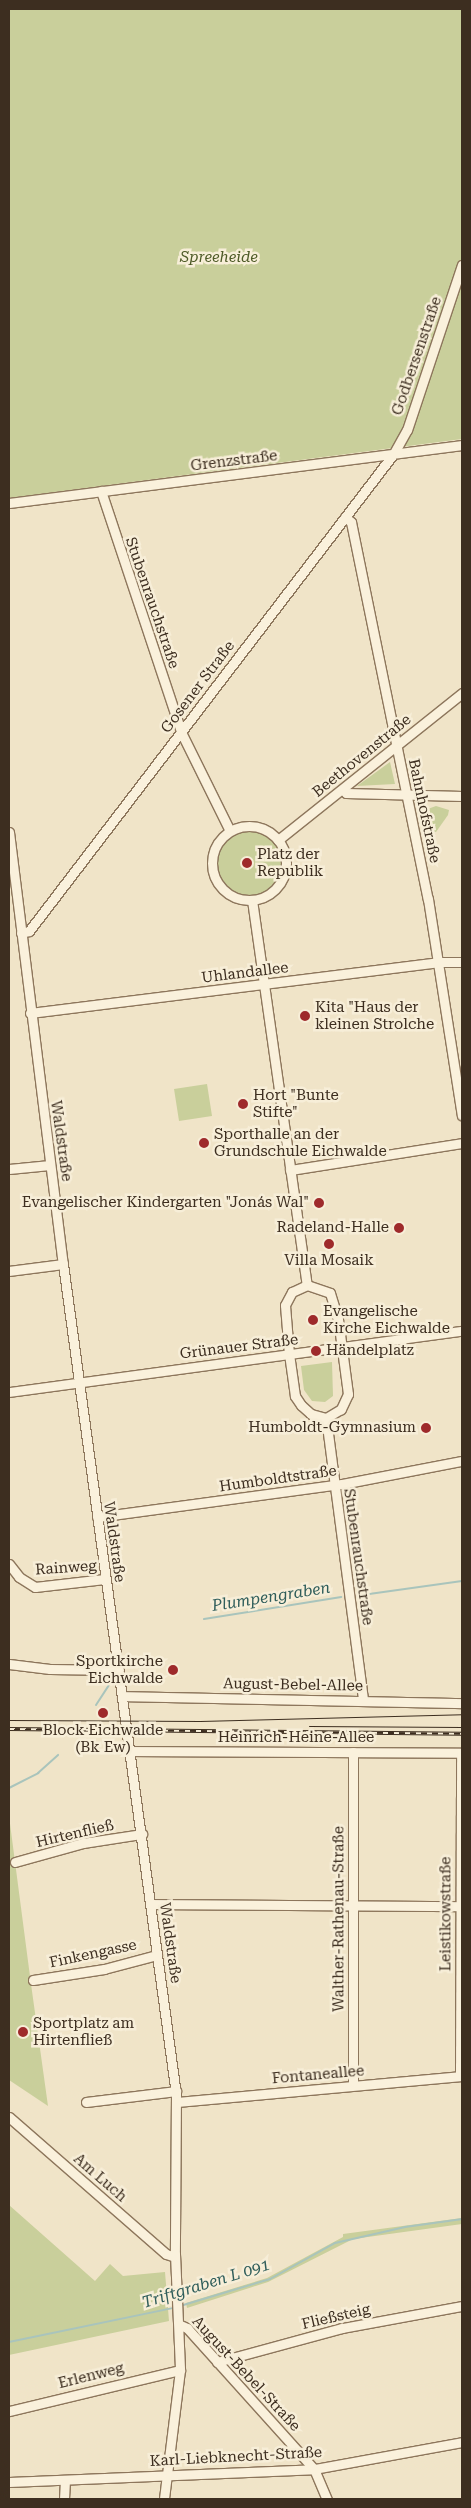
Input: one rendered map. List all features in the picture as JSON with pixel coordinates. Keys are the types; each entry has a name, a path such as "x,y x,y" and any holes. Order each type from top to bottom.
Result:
{"street":[{"name":"Godbersenstraße","path":"394,453 407,430 462,265"},
{"name":"Grenzstraße","path":"9,503 462,445"},
{"name":"Gosener Straße","path":"21,933 30,931 394,453"},
{"name":"Stubenrauchstraße","path":"101,492 181,732 230,831"},
{"name":"Bahnhofstraße","path":"345,517 351,522 440,962 462,1115"},
{"name":"Beethovenstraße","path":"278,840 462,693"},
{"path":"343,789 346,793 462,796"},
{"path":"246,826 258,827 278,840 286,856 283,879 269,895 252,900 229,894 218,883 213,871 216,846 230,831 246,826"},
{"name":"Waldstraße","path":"9,832 12,874 63,1264 176,2091 175,2257"},
{"path":"252,900 307,1285"},
{"name":"Uhlandallee","path":"30,1013 440,962 462,962"},
{"path":"290,1170 462,1143"},
{"path":"9,1169 50,1165"},
{"path":"9,1270 63,1264"},
{"path":"307,1285 322,1288 333,1297 342,1347 348,1394 341,1409 326,1418 311,1414 300,1405 295,1396 285,1305 292,1292 307,1285"},
{"name":"Grünauer Straße","path":"9,1392 462,1331"},
{"name":"Stubenrauchstraße","path":"326,1418 363,1700"},
{"name":"Humboldtstraße","path":"97,1518 334,1485 462,1461"},
{"name":"Rainweg","path":"9,1564 19,1577 35,1587 105,1579"},
{"path":"9,1664 50,1669 119,1670"},
{"name":"August-Bebel-Allee","path":"122,1696 462,1703"},
{"name":"Heinrich-Heine-Allee","path":"130,1751 462,1753"},
{"name":"Walther-Rathenau-Straße","path":"352,2085 354,1752"},
{"name":"Leistikowstraße","path":"461,2076 462,1753"},
{"name":"Hirtenfließ","path":"16,1862 78,1844 142,1834"},
{"path":"151,1904 461,1906"},
{"name":"Finkengasse","path":"33,1980 94,1971 158,1955"},
{"name":"Fontaneallee","path":"176,2102 461,2076"},
{"path":"86,2102 176,2091"},
{"name":"Am Luch","path":"9,2116 166,2254 175,2257"},
{"name":"August-Bebel-Straße","path":"175,2257 180,2325 187,2328 314,2469 327,2499"},
{"name":"Fließsteig","path":"217,2362 342,2328 462,2306"},
{"path":"164,2499 180,2370 180,2325"},
{"name":"Erlenweg","path":"9,2411 180,2370"},
{"name":"Karl-Liebknecht-Straße","path":"9,2482 314,2469 462,2442"},
{"path":"64,2499 65,2480"}],"green space":[{"name":"Spreeheide","path":"9,9 462,9 462,439 9,498"},
{"path":"390,762 395,784 357,786"},
{"path":"436,806 449,810 448,815 436,832 429,831 425,810"},
{"name":"Platz der Republik","path":"255,831 273,840 280,851 282,864 280,877 273,888 262,895 243,897 225,888 218,877 216,858 225,840 236,833"},
{"path":"207,1084 212,1116 179,1121 174,1089"},
{"path":"332,1362 333,1396 325,1402 312,1401 304,1390 301,1366"},
{"name":"Sportplatz am Hirtenfließ","path":"9,1816 31,1984 48,2106 9,2080"},
{"path":"9,2205 95,2281 110,2264 123,2276 165,2272 169,2321 9,2355"},
{"path":"462,2218 462,2224 353,2239 268,2282 187,2308 186,2303 267,2278 343,2237 343,2234"}],"waterway":[{"name":"Plumpengraben","path":"362,1595 462,1581"},
{"name":"Plumpengraben","path":"204,1619 341,1597"},
{"name":"Plumpengraben","path":"96,1705 109,1685"},
{"name":"Plumpengraben","path":"9,1788 38,1773 58,1755"},
{"name":"Triftgraben L 091","path":"180,2306 270,2279 335,2243 405,2227 462,2219"},
{"name":"Triftgraben L 091","path":"9,2342 173,2308"}],"tram line":[{"path":"9,1720 200,1721 462,1714"},
{"path":"309,1726 462,1727"}],"railway":[{"path":"9,1729 462,1734"}],"place":[{"name":"Platz der Republik","path":"247,863"},
{"name":"Kita \"Haus der kleinen Strolche","path":"305,1016"},
{"name":"Hort \"Bunte Stifte\"","path":"243,1104"},
{"name":"Sporthalle an der Grundschule Eichwalde","path":"204,1143"},
{"name":"Evangelischer Kindergarten \"Jona´s Wal\"","path":"319,1203"},
{"name":"Radeland-Halle","path":"399,1228"},
{"name":"Villa Mosaik","path":"329,1244"},
{"name":"Evangelische Kirche Eichwalde","path":"313,1320"},
{"name":"Händelplatz","path":"316,1351"},
{"name":"Humboldt-Gymnasium","path":"426,1428"},
{"name":"Sportkirche Eichwalde","path":"173,1670"},
{"name":"Block Eichwalde (Bk Ew)","path":"103,1713"},
{"name":"Sportplatz am Hirtenfließ","path":"23,2032"}]}
